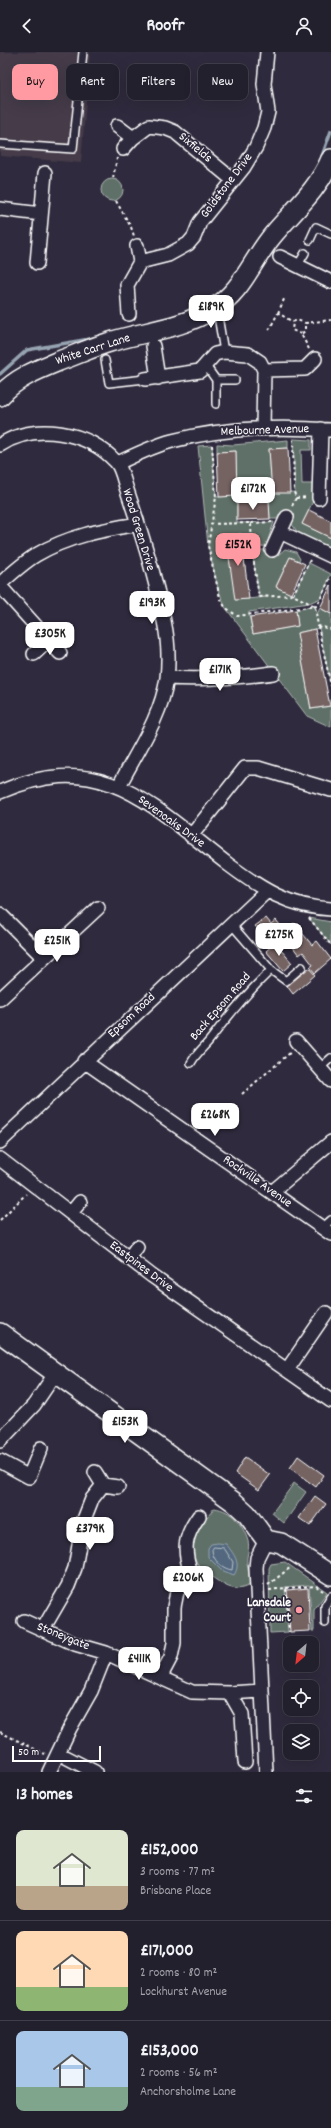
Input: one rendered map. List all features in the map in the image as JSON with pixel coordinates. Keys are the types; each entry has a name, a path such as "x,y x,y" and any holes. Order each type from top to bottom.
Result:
{"street":[{"name":"Goldstone Drive","path":"140,262 168,255 188,244 194,237 200,222 248,160 264,128 268,112 264,84 267,52"},
{"path":"117,126 133,138"},
{"name":"Sixfields","path":"123,149 133,138 149,126 166,128 175,132 233,180"},
{"name":"White Carr Lane","path":"0,396 12,384 33,371 110,342 177,326 199,318 227,300 240,286 272,236 306,200 321,180 331,159"},
{"path":"37,263 45,173"},
{"path":"0,209 41,214"},
{"path":"129,314 127,284 140,262 137,246"},
{"path":"280,257 331,282"},
{"path":"153,346 151,378 200,371 215,354 224,352 248,354 260,362 264,370 263,428"},
{"path":"264,370 305,369 315,359"},
{"name":"Melbourne Avenue","path":"118,463 171,442 211,434 263,428 326,429 319,498"},
{"path":"0,445 8,440 24,435 53,432 71,435 87,441 97,446 118,463"},
{"name":"Wood Green Drive","path":"118,463 138,524 164,621 167,649 167,678 160,703 149,732 119,786"},
{"path":"60,653 0,585 34,556 57,544 84,534 138,524"},
{"path":"272,550 284,524 315,549 331,556"},
{"path":"34,654 49,640"},
{"path":"167,678 215,680 273,673"},
{"path":"191,836 245,768 258,768 331,790"},
{"name":"Sevenoaks Drive","path":"0,792 31,780 65,776 95,778 119,786 144,800 266,892 297,902 331,909"},
{"name":"Epsom Road","path":"0,1142 84,1061 266,892"},
{"path":"0,999 98,908"},
{"path":"0,914 44,958"},
{"path":"298,1043 331,1081"},
{"name":"Rockville Avenue","path":"84,1061 272,1192 328,1227"},
{"path":"272,1192 331,1142"},
{"name":"Eastpines Drive","path":"0,1159 129,1258 331,1401"},
{"path":"72,1213 80,1202"},
{"path":"129,1258 137,1247"},
{"path":"287,1370 326,1313"},
{"path":"0,1333 234,1502 247,1514 266,1540 281,1543 331,1575"},
{"path":"0,1441 34,1405 55,1374"},
{"path":"0,1461 29,1478 41,1448"},
{"path":"95,1472 103,1486"},
{"path":"103,1486 118,1488"},
{"path":"43,1629 68,1586 75,1568 83,1522 92,1499 103,1486"},
{"path":"199,1516 191,1528 186,1541 185,1553 191,1573 204,1582"},
{"path":"266,1540 257,1558 258,1620 266,1772"},
{"path":"161,1676 171,1657 174,1643 174,1607 178,1592 191,1573"},
{"name":"Stoneygate","path":"24,1621 75,1644 106,1653 161,1676 192,1692 230,1693 262,1691"},
{"path":"49,1772 70,1728 91,1691 106,1653"},
{"path":"230,1693 242,1714 245,1762"},
{"path":"57,1756 95,1772"}],"lane":[{"path":"0,144 73,149 83,52"},
{"path":"310,240 316,227 331,234"},
{"path":"298,266 305,253"},
{"path":"219,322 224,352"},
{"path":"105,360 109,383 151,378"},
{"path":"206,366 216,380 216,404"},
{"path":"216,380 235,380"},
{"name":"Back Epsom Road","path":"231,924 270,970 286,981 302,967"},
{"name":"Back Epsom Road","path":"191,1063 199,1050 270,970"},
{"path":"320,1068 331,1058"},
{"path":"325,1623 325,1606 331,1596"}],"path":[{"path":"113,178 114,165 123,149"},
{"path":"116,201 131,227 137,246"},
{"path":"269,330 285,297"},
{"path":"278,313 293,322 297,320 305,323 331,320"},
{"path":"293,322 292,330 300,334 315,359"},
{"path":"300,334 305,331 305,323"},
{"path":"210,524 252,522 284,524 296,498 294,492 293,429"},
{"path":"211,434 216,497 210,524 208,546 222,602 231,614 237,616 315,606"},
{"path":"252,522 252,550 259,597 293,595 315,606"},
{"path":"293,595 315,549"},
{"path":"252,550 272,550"},
{"path":"331,576 315,606 331,686"},
{"path":"318,626 331,629"},
{"path":"297,902 331,945"},
{"path":"242,1094 298,1043"},
{"path":"0,1220 35,1185"},
{"path":"257,1590 272,1584 289,1568 309,1561"},
{"path":"257,1590 316,1586 331,1596"},
{"path":"286,1588 289,1632"},
{"path":"258,1620 288,1618"},
{"path":"0,1732 57,1756"}],"shaded area":[{"path":"0,52 90,52 89,64 66,64 66,100 86,100 81,163 0,156"}],"green space":[{"path":"112,179 120,182 123,190 120,198 112,201 104,198 101,190 104,182"},
{"path":"293,439 311,440 311,450 301,450 302,484 316,484 315,497 302,524 331,538 331,550 298,533 287,517 281,512 277,519 270,519 269,501 237,502 237,523 274,522 266,546 252,547 252,542 242,542 241,534 226,536 236,600 268,597 259,597 252,550 272,550 278,555 285,549 296,552 300,559 299,561 290,557 276,586 293,595 309,563 331,574 321,598 309,603 249,612 249,615 253,634 298,626 296,610 315,606 317,614 320,608 331,614 331,686 319,628 297,633 311,709 331,706 331,727 307,716 225,607 218,588 208,546 198,446 212,445 216,497 237,496 236,451 217,452 217,444 233,445 288,440 288,448 269,449 272,493 294,492 295,496"},
{"path":"309,918 331,922 331,945"},
{"path":"294,1483 306,1492 284,1523 272,1513"},
{"path":"214,1508 226,1512 236,1519 246,1535 248,1541 247,1560 250,1585 246,1587 234,1589 228,1587 213,1578 197,1563 193,1548 195,1533"},
{"path":"285,1562 327,1592 314,1610 314,1631 312,1631 309,1585 285,1587 288,1632 270,1633 269,1568 271,1564"}],"water":[{"path":"211,1544 226,1544 236,1558 237,1566 234,1575 221,1570 208,1557 208,1548"}],"building":[{"path":"288,448 290,493 272,493 269,449"},
{"path":"236,451 237,496 219,497 217,452"},
{"path":"269,501 270,519 237,520 237,502"},
{"path":"309,510 331,521 331,538 302,524"},
{"path":"241,534 249,599 235,600 226,536"},
{"path":"290,557 305,564 291,594 276,587"},
{"path":"331,585 331,614 320,608"},
{"path":"296,610 298,626 253,634 250,617"},
{"path":"315,629 330,706 311,709 297,633"},
{"path":"266,918 271,924 276,920 285,931 294,923 312,945 317,941 331,959 315,973 310,967 313,965 303,952 299,955 285,937 281,941 275,933 267,940 255,926"},
{"path":"275,943 292,963 283,971 266,951"},
{"path":"309,968 315,975 293,994 287,986"},
{"path":"298,1456 324,1475 316,1487 290,1468"},
{"path":"245,1457 270,1475 259,1490 235,1473"},
{"path":"315,1496 326,1504 310,1526 299,1518"},
{"name":"Lansdale Court","path":"308,1588 310,1631 290,1632 287,1590"}],"waterway":[{"path":"322,156 331,131"},
{"path":"182,314 215,296"},
{"path":"0,374 27,350 95,338"}],"place":[{"name":"Lansdale Court","path":"299,1610"}]}
